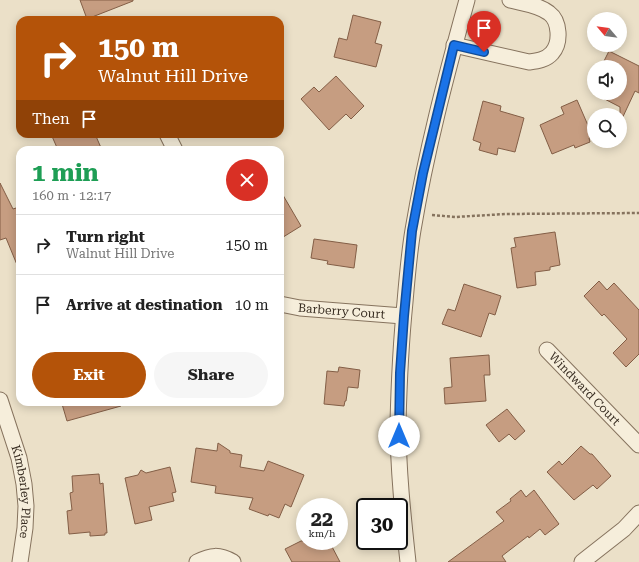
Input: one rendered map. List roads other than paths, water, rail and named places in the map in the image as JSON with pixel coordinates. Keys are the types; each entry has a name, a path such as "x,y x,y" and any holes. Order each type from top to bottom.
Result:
{"street":[{"path":"408,562 400,474 398,424 404,316 412,231 423,173 454,45 467,0"},
{"path":"454,45 529,62 541,60 552,53 557,41 558,31 556,21 550,13 543,9 510,0"},
{"name":"Barberry Court","path":"284,305 300,308 404,316"},
{"name":"Windward Court","path":"547,350 639,445"},
{"name":"Kimberley Place","path":"0,400 19,458 24,484 26,506 25,528 20,562"},
{"path":"582,562 624,529 639,513"},
{"path":"197,562 210,556 219,556 233,562"}]}
